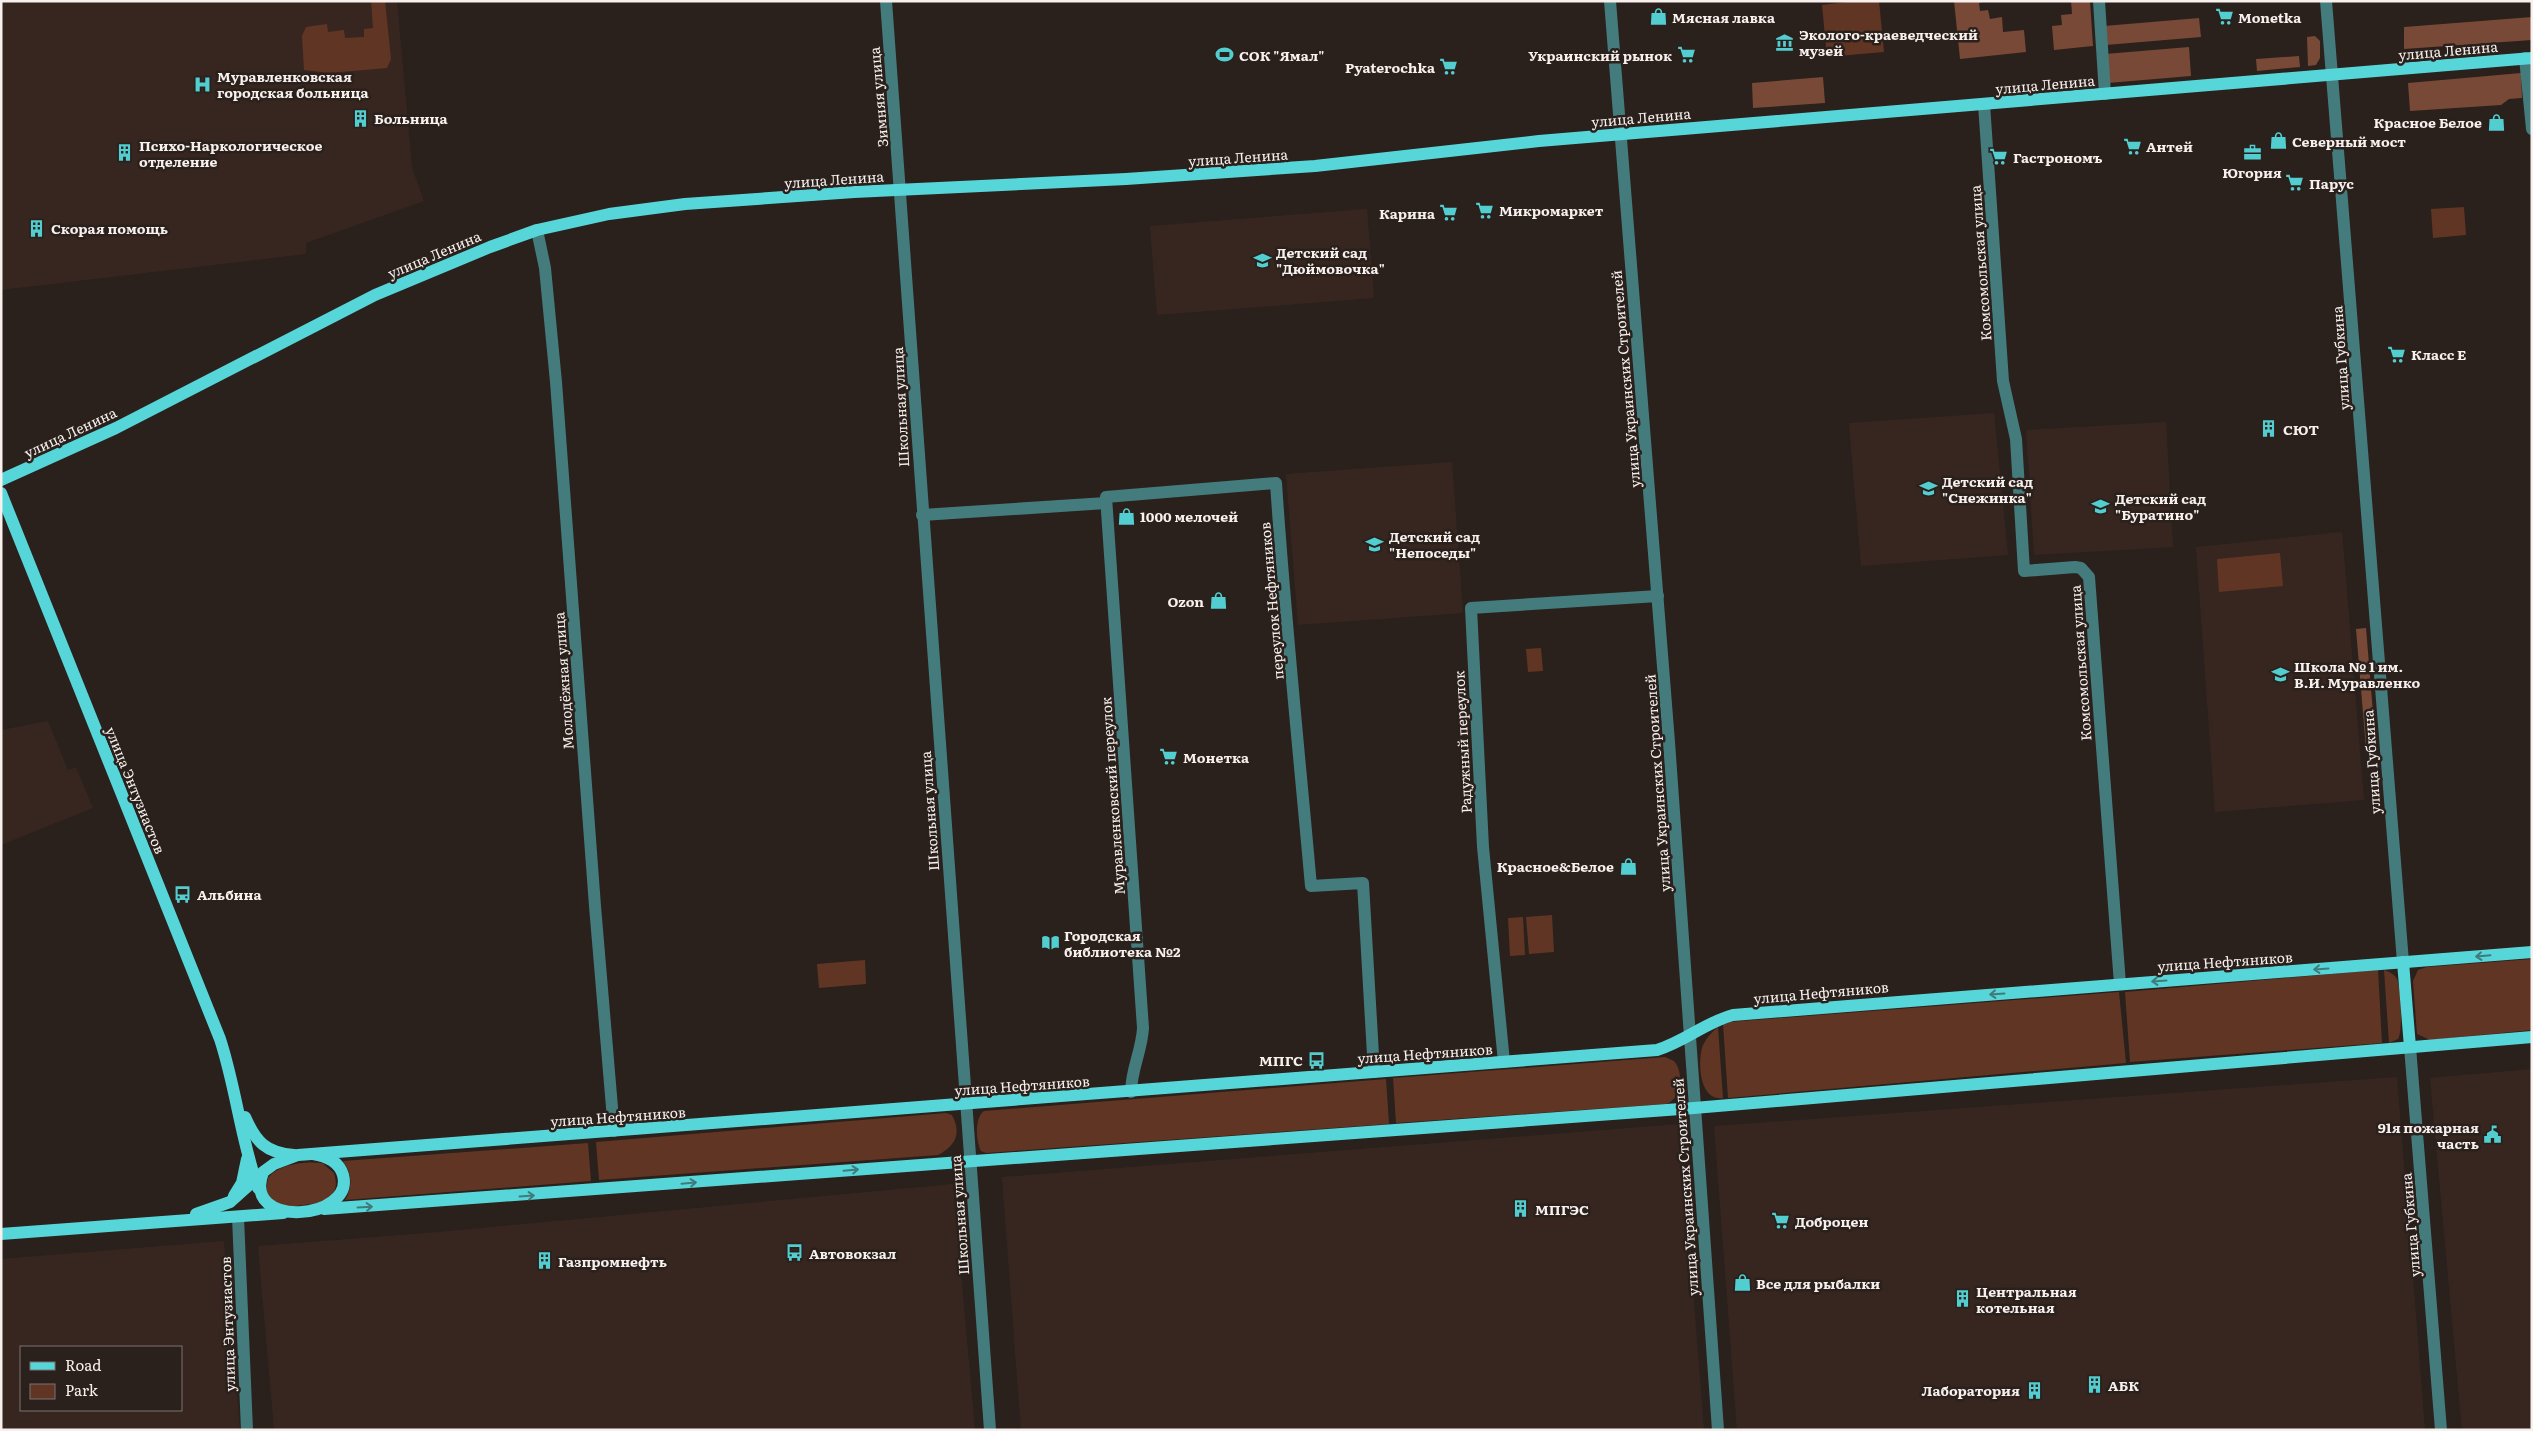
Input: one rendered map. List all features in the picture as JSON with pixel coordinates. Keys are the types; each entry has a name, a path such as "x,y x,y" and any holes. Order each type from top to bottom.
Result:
{"main road":[{"name":"улица Ленина","path":"1,480 116,428 375,295 490,247 537,230 609,214 676,205 900,190 1232,173 1620,134 2529,58"},
{"name":"улица Энтузиастов","path":"1,493 199,985 222,1047 237,1101 248,1154 259,1181"},
{"name":"улица Нефтяников","path":"150,1222 195,1214 230,1202 259,1181 274,1164 298,1155 1657,1050 1690,1035 1720,1018 1733,1015 2532,952"},
{"name":"улица Губкина","path":"2403,962 2410,1047"},
{"name":"улица Нефтяников","path":"1,1234 535,1195 970,1160 1694,1108 2532,1037"},
{"name":"улица Энтузиастов","path":"237,1101 252,1133 261,1144 282,1154 298,1155"},
{"path":"230,1202 242,1182 248,1154"},
{"name":"улица Нефтяников","path":"313,1154 330,1158 340,1167 344,1179 342,1191 335,1201 316,1210"},
{"name":"улица Нефтяников","path":"259,1181 269,1206 278,1210 295,1212"}],"street":[{"name":"Зимняя улица","path":"886,1 900,190"},
{"name":"улица Украинских Строителей","path":"1610,1 1658,596 1718,1430"},
{"path":"2099,1 2105,94"},
{"name":"улица Губкина","path":"2326,1 2403,962"},
{"path":"2529,58 2532,129"},
{"name":"Комсомольская улица","path":"1984,104 2004,381 2016,439 2024,570 2075,567 2081,568 2088,577 2120,984"},
{"name":"Школьная улица","path":"900,190 922,515 990,1430"},
{"name":"Молодёжная улица","path":"537,230 545,268 556,382 592,877 614,1131"},
{"name":"переулок Нефтяников","path":"922,515 1106,500 1276,483 1285,616 1292,668 1311,886 1364,883 1374,1072"},
{"name":"Муравленковский переулок","path":"1106,500 1143,1028 1143,1039 1131,1081 1131,1092"},
{"name":"Радужный переулок","path":"1504,1062 1482,837 1471,608 1658,596"},
{"name":"улица Губкина","path":"2410,1047 2441,1430"},
{"name":"улица Энтузиастов","path":"238,1217 247,1430"}],"shaded area":[{"name":"Муравленковская городская больница","path":"1,1 397,1 412,167 424,201 306,243 306,254 1,290"},
{"path":"1954,1 1987,1 1979,3 1980,11 1988,10 1990,19 2002,17 2003,32 2024,30 2026,52 1960,59"},
{"path":"2071,1 2090,1 2093,46 2054,50 2052,26 2062,25 2061,15 2072,14"},
{"path":"2532,17 2532,40 2404,49 2404,27"},
{"path":"2199,18 2201,37 2106,45 2104,26"},
{"path":"2315,36 2320,41 2320,58 2316,65 2308,66 2307,37"},
{"path":"2189,47 2191,76 2108,83 2105,54"},
{"path":"2299,56 2300,67 2257,71 2256,59"},
{"path":"2521,73 2522,98 2509,99 2501,105 2410,111 2408,83"},
{"path":"1823,77 1825,103 1753,108 1752,83"},
{"name":"Детский сад \"Дюймовочка\"","path":"1367,209 1374,298 1157,315 1150,226"},
{"name":"Детский сад \"Снежинка\"","path":"1994,413 2008,555 1861,566 1849,423"},
{"name":"Детский сад \"Буратино\"","path":"2166,422 2173,547 2034,555 2026,430"},
{"name":"Детский сад \"Непоседы\"","path":"1452,462 1463,613 1298,625 1286,474"},
{"name":"Школа № 1 им. В.И. Муравленко","path":"2342,532 2364,800 2215,812 2196,547"},
{"path":"2366,628 2376,749 2366,749 2356,629"},
{"path":"48,721 68,770 76,767 93,808 1,845 1,730"},
{"path":"2532,1069 2532,1430 2462,1430 2430,1078"},
{"path":"2397,1077 2425,1430 1737,1430 1714,1126"},
{"path":"1680,1124 1704,1430 1021,1430 1002,1177"},
{"path":"953,1184 975,1430 274,1430 258,1246 439,1232"},
{"path":"224,1241 240,1430 1,1430 1,1259"}],"green space":[{"path":"371,1 385,1 391,59 387,68 329,73 304,70 302,36 306,27 327,24 328,32 344,30 345,38 364,37 364,29 373,28"},
{"path":"1854,1 1879,1 1884,52 1827,57 1822,5"},
{"path":"2464,207 2466,235 2433,238 2431,209"},
{"path":"2280,553 2283,586 2219,592 2217,559"},
{"path":"1541,648 1543,671 1528,672 1526,649"},
{"path":"1552,915 1554,952 1529,954 1526,917"},
{"path":"1523,917 1525,955 1510,956 1508,918"},
{"path":"2532,959 2532,1030 2430,1040 2417,1034 2413,981 2418,970 2427,967"},
{"path":"865,960 866,984 819,988 817,964"},
{"path":"2378,970 2382,1043 2130,1062 2125,992"},
{"path":"2384,970 2392,973 2397,979 2400,1000 2400,1035 2398,1039 2389,1043"},
{"path":"2119,992 2126,1063 1728,1098 1723,1024 1729,1022"},
{"path":"1718,1027 1723,1098 1715,1098 1709,1094 1700,1070 1703,1045"},
{"path":"1665,1057 1674,1061 1680,1078 1680,1085 1675,1097 1666,1104 1396,1123 1393,1078"},
{"path":"1386,1079 1389,1124 986,1153 981,1151 977,1136 977,1124 984,1111"},
{"path":"946,1113 952,1115 956,1134 949,1148 938,1155 599,1180 596,1142"},
{"path":"588,1143 591,1181 345,1200 350,1185 350,1175 343,1161"},
{"path":"300,1163 322,1163 334,1173 336,1181 333,1194 324,1201 283,1206 271,1199 266,1192 268,1178 279,1169"}],"place":[{"name":"Мясная лавка","path":"1658,17"},
{"name":"Monetka","path":"2224,17"},
{"name":"Эколого-краеведческий музей","path":"1785,42"},
{"name":"СОК \"Ямал\"","path":"1225,55"},
{"name":"Украинский рынок","path":"1686,55"},
{"name":"Pyaterochka","path":"1449,67"},
{"name":"Муравленковская городская больница","path":"203,84"},
{"name":"Больница","path":"360,118"},
{"name":"Красное Белое","path":"2496,122"},
{"name":"Северный мост","path":"2278,141"},
{"name":"Антей","path":"2132,146"},
{"name":"Югория","path":"2252,152"},
{"name":"Психо-Наркологическое отделение","path":"125,153"},
{"name":"Гастрономъ","path":"1999,157"},
{"name":"Парус","path":"2295,183"},
{"name":"Микромаркет","path":"1485,210"},
{"name":"Карина","path":"1449,213"},
{"name":"Скорая помощь","path":"37,228"},
{"name":"Детский сад \"Дюймовочка\"","path":"1262,260"},
{"name":"Класс Е","path":"2397,354"},
{"name":"СЮТ","path":"2269,429"},
{"name":"Детский сад \"Снежинка\"","path":"1928,489"},
{"name":"Детский сад \"Буратино\"","path":"2101,506"},
{"name":"1000 мелочей","path":"1126,516"},
{"name":"Детский сад \"Непоседы\"","path":"1375,544"},
{"name":"Ozon","path":"1218,601"},
{"name":"Школа № 1 им. В.И. Муравленко","path":"2280,674"},
{"name":"Монетка","path":"1169,757"},
{"name":"Красное&Белое","path":"1628,866"},
{"name":"Альбина","path":"183,894"},
{"name":"Городская библиотека №2","path":"1050,943"},
{"name":"МПГС","path":"1317,1060"},
{"name":"91я пожарная часть","path":"2493,1135"},
{"name":"МПГЭС","path":"1521,1209"},
{"name":"Доброцен","path":"1781,1221"},
{"name":"Автовокзал","path":"795,1253"},
{"name":"Газпромнефть","path":"544,1261"},
{"name":"Все для рыбалки","path":"1742,1283"},
{"name":"Центральная котельная","path":"1962,1299"},
{"name":"АБК","path":"2094,1385"},
{"name":"Лаборатория","path":"2034,1390"}]}
